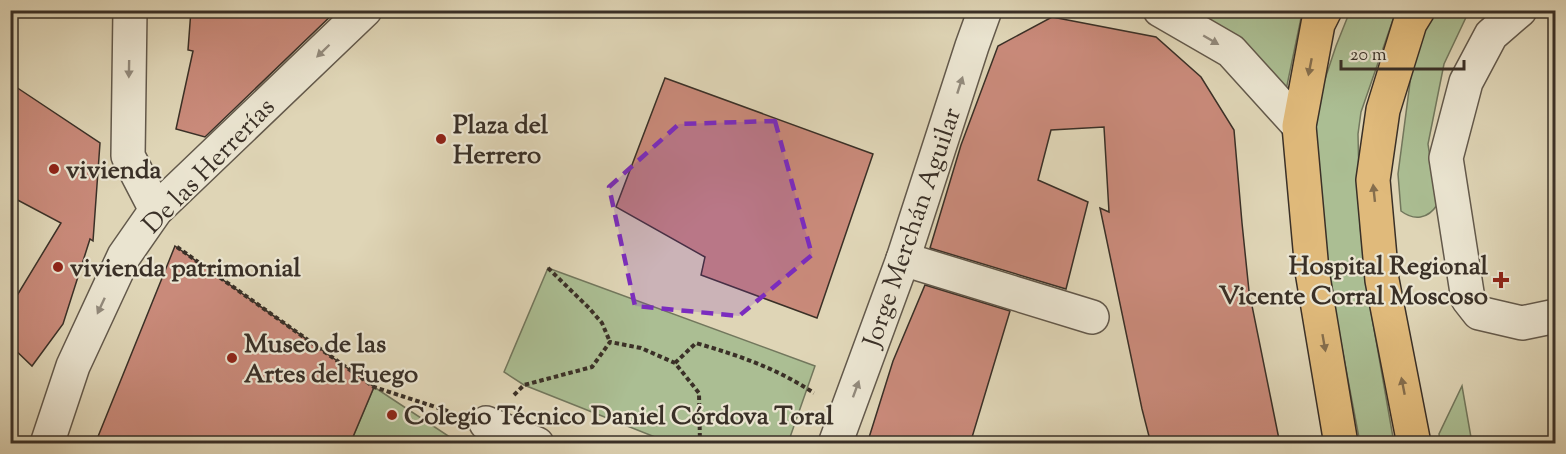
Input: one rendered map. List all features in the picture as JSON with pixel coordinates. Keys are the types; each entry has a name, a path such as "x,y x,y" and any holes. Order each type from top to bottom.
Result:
{"main road":[{"path":"1325,10 1318,24 1299,126 1312,271 1341,444"},
{"path":"1414,444 1383,280 1372,180 1383,110 1410,23 1418,10"}],"street":[{"path":"130,10 128,156 156,210"},
{"name":"De las Herrerías","path":"47,444 73,366 119,266 156,210 365,10"},
{"name":"Jorge Merchán Aguilar","path":"835,444 903,259 986,10"},
{"path":"1160,10 1231,51 1299,126"},
{"path":"1520,10 1491,35 1466,82 1446,158 1468,298 1479,313 1522,323 1556,316"},
{"path":"903,259 1092,317"},
{"path":"486,423 537,444"}],"path":[{"path":"156,210 175,246 374,387 486,423 524,385 592,367 610,342"},
{"path":"548,268 602,323 610,342"},
{"path":"610,342 641,348 675,363 699,393 700,444"},
{"path":"675,363 696,343 776,370 846,414"}],"highlighted area":[{"path":"775,121 812,255 739,316 635,306 609,187 679,124"}],"green space":[{"path":"1181,11 1304,11 1285,95"},
{"path":"1350,11 1396,11 1361,112 1358,134 1360,225 1366,283 1394,443 1360,443 1326,264 1315,134 1317,103"},
{"path":"1435,11 1469,11 1444,64 1428,144 1437,205 1425,216 1416,217 1401,211 1398,174 1411,75 1422,34"},
{"path":"548,268 815,366 788,443 670,443 524,385 504,372"},
{"path":"1462,386 1472,443 1440,443 1439,434"},
{"name":"Colegio Técnico Daniel Córdova Toral","path":"374,387 459,443 350,444"}],"building":[{"path":"191,10 337,10 205,137 176,129 193,51 188,50"},
{"path":"1052,17 1156,37 1201,77 1234,130 1249,291 1280,444 1151,444 1100,208 1109,212 1104,127 1051,130 1038,180 1088,202 1066,289 930,248 961,145 998,46"},
{"path":"665,78 873,154 817,318 701,275 705,257 616,207"},
{"name":"vivienda","path":"10,83 100,143 93,241 90,239 63,324 32,366 10,345 10,307 61,223 10,196"},
{"name":"Museo de las Artes del Fuego","path":"175,246 374,387 350,444 95,444"},
{"path":"925,285 1010,311 970,444 867,444 893,361"}],"place":[{"name":"Plaza del Herrero","path":"441,139"},
{"name":"vivienda","path":"54,169"},
{"name":"vivienda patrimonial","path":"58,267"},
{"name":"Hospital Regional Vicente Corral Moscoso","path":"1501,280"},
{"name":"Museo de las Artes del Fuego","path":"232,358"},
{"name":"Colegio Técnico Daniel Córdova Toral","path":"392,415"}]}
